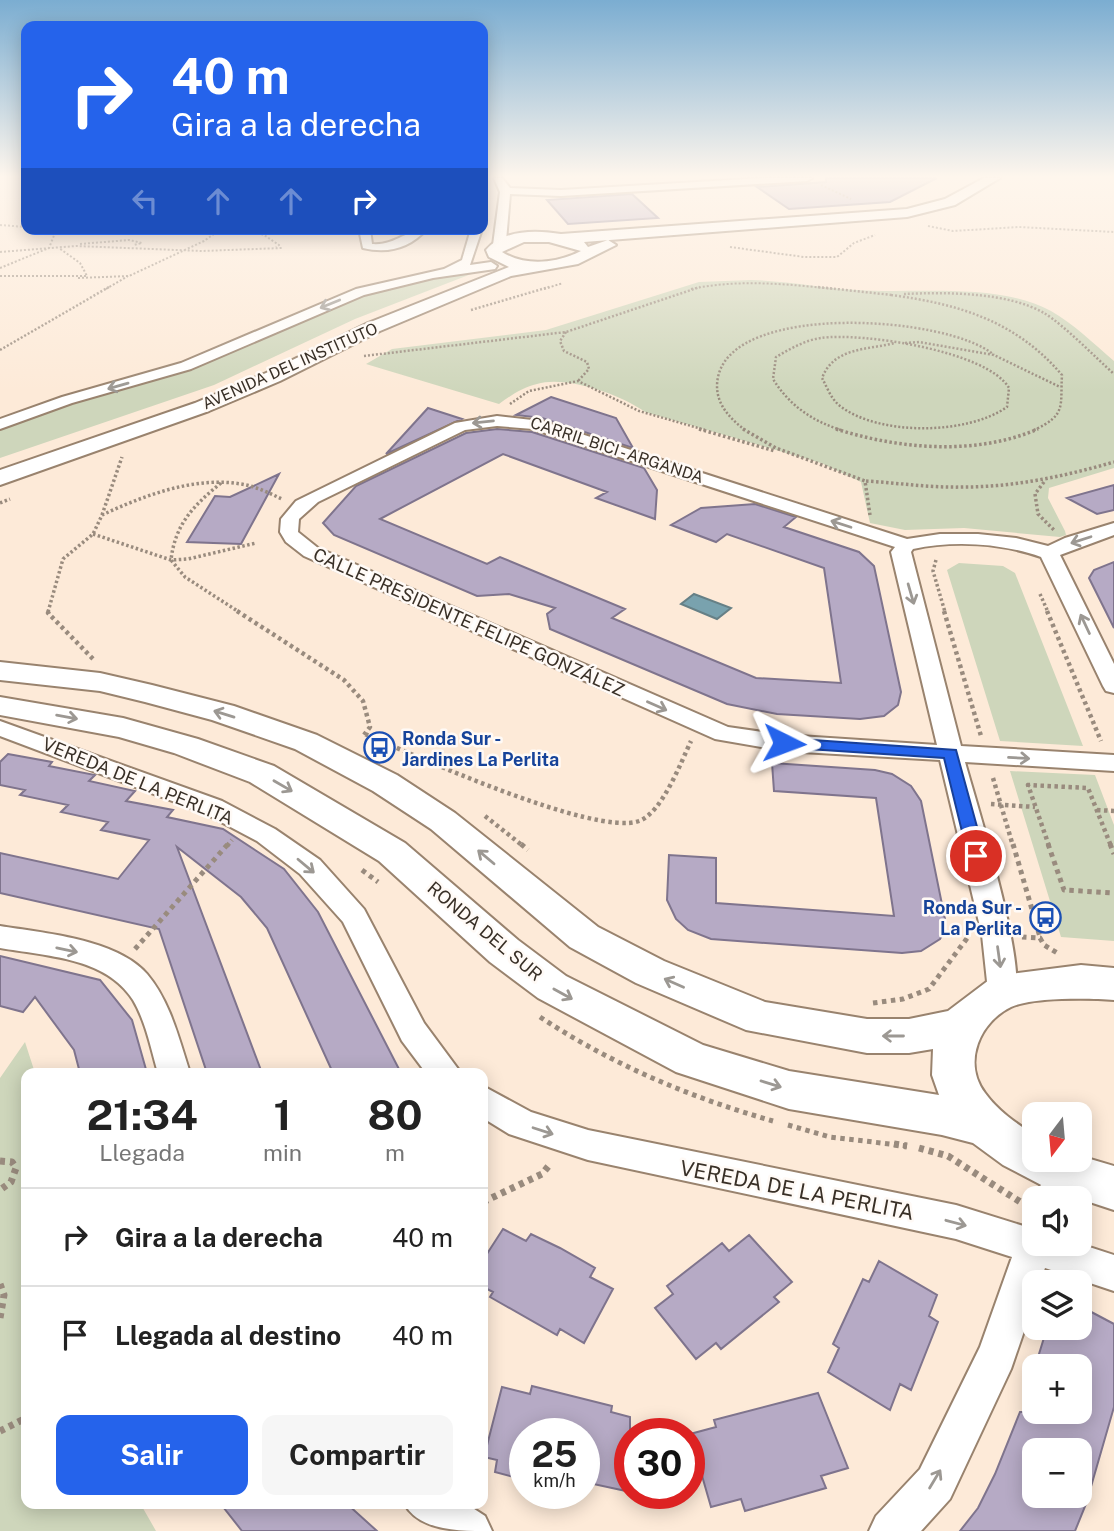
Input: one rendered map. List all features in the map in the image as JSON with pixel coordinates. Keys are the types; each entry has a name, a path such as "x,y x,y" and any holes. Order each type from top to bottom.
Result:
{"main road":[{"name":"AVENIDA DEL INSTITUTO","path":"0,464 254,373 355,324 484,272 497,256 508,249"},
{"path":"584,249 584,254"},
{"name":"AVENIDA DEL INSTITUTO","path":"0,478 202,407 273,377 374,327 506,272 565,263 598,249"},
{"path":"497,256 538,265"},
{"path":"0,671 100,682 152,694 223,713 306,742 385,783 443,821 584,937 650,972 761,1018 867,1036 909,1036 960,1026 980,1007 1003,991 1081,981 1114,984"},
{"name":"RONDA DEL SUR","path":"0,706 123,727 186,746 262,774 392,852 504,951 552,988 691,1059 789,1090 942,1115 984,1126"},
{"name":"RONDA DEL SUR","path":"960,1026 953,1059 958,1091 984,1126 1022,1155"},
{"name":"RONDA DEL SUR","path":"1047,1172 1114,1188"}],"street":[{"path":"447,272 467,262 471,249"},
{"path":"0,424 67,400 186,366 360,292 447,272 497,256 499,249"},
{"path":"0,409 67,400"},
{"path":"298,508 443,433 477,422 497,421 535,424 906,545 936,540 970,540 1024,545 1049,553 1072,542 1114,530"},
{"name":"CALLE PRESIDENTE FELIPE GONZÁLEZ","path":"298,508 288,519 287,531 293,542 311,552 723,734 751,740 1112,763"},
{"path":"906,545 901,552 903,565 996,935 1003,991"},
{"path":"1049,553 1114,686"},
{"name":"VEREDA DE LA PERLITA","path":"0,728 213,807 265,835 310,867 354,916 413,1032 441,1068"},
{"path":"0,937 95,957 125,971 145,996 159,1025 172,1068"},
{"name":"VEREDA DE LA PERLITA","path":"488,1103 521,1124 569,1139 670,1164 956,1222 1022,1242"},
{"path":"891,1531 935,1484 997,1354 1031,1256"},
{"name":"VEREDA DE LA PERLITA","path":"1064,1256 1114,1273"},
{"path":"435,1509 470,1531"}],"path":[{"path":"0,252 31,249"},
{"path":"0,268 45,249"},
{"path":"63,249 84,266 87,276 78,278"},
{"path":"170,249 199,249"},
{"path":"746,249 804,257 836,257 846,249"},
{"path":"0,350 129,276 182,250"},
{"path":"0,276 129,276"},
{"path":"360,356 566,332 685,290 710,285 782,284 891,295 934,304 1009,328 1047,356 1062,375 1060,387 1063,399 1060,411 1047,425 1003,440 979,445 936,446 896,442 831,426 810,417 790,402 773,379 776,357 795,346 820,338 857,336 895,343 919,341 994,355 1060,387"},
{"path":"891,295 949,294 1032,308 1044,313 1114,374"},
{"path":"782,453 727,415 718,398 717,383 721,364 733,349 764,334 819,324 883,324 970,340 986,347 994,355"},
{"path":"497,421 509,405 529,391 578,381 589,369 587,362 564,351 560,341 566,332"},
{"path":"895,343 847,353 824,367 822,378 838,405 864,418 922,427 960,426 988,420 1007,407 1009,389 994,373 961,359 900,343"},
{"path":"578,381 639,411 847,471 866,481 941,487 997,487 1044,481 1114,462"},
{"path":"87,664 99,665 48,613 63,559 93,534 122,457"},
{"path":"866,481 869,496 867,532"},
{"path":"1044,481 1035,495 1038,514 1072,542"},
{"path":"102,514 133,500 221,482 238,483 298,508"},
{"path":"221,482 187,511 172,548 171,559 186,577 344,680 363,701 370,727 359,742"},
{"path":"93,534 171,559 188,559 256,542"},
{"path":"944,556 933,562 933,571 1040,938 1044,946 1064,956"},
{"path":"1038,587 1112,763"},
{"path":"365,734 491,787 570,813 618,824 636,823 648,817 658,804 700,725"},
{"path":"1114,854 1088,788 1028,785 1064,890 1114,893"},
{"path":"963,803 1035,807"},
{"path":"1097,810 1114,811"},
{"path":"482,814 537,857"},
{"path":"118,968 247,825"},
{"path":"863,1004 903,999 929,989 965,937 996,935 1040,938"},
{"path":"488,1200 542,1174 569,1139"},
{"path":"0,1161 12,1162 16,1168 11,1182 0,1190"},
{"path":"0,1284 4,1295 0,1318"},
{"path":"0,1431 21,1420"}],"green space":[{"path":"479,271 355,319 214,385 0,458 0,427 71,403 202,365 371,292 426,278"},
{"path":"751,280 857,290 982,293 1030,302 1051,311 1076,328 1114,361 1114,468 1049,488 1048,498 1066,535 1060,537 964,528 905,530 870,523 861,482 821,463 645,412 622,399 593,388 563,382 537,384 499,404 366,364 392,349 546,330 699,282"},
{"path":"959,563 1003,566 1015,573 1083,746 1000,741 947,570"},
{"path":"1010,771 1095,775 1114,825 1114,941 1061,937"},
{"path":"25,1042 33,1068 21,1068 21,1509 143,1509 156,1531 0,1531 0,1078"}],"water":[{"path":"694,594 731,608 717,619 681,604"}],"building":[{"path":"551,397 616,418 633,448 542,418 516,415"},
{"path":"428,408 462,419 386,454"},
{"path":"497,429 532,432 644,468 657,490 655,519 596,498 607,492 503,454 380,519 487,564 500,557 625,609 612,618 756,678 841,683 824,568 727,534 716,542 671,525 701,508 755,504 796,517 784,527 859,552 874,566 901,692 898,705 884,716 860,719 777,714 727,704 550,629 547,614 555,608 509,594 477,596 334,535 323,523 356,486 466,433"},
{"path":"279,474 241,544 187,542 215,496 230,497"},
{"path":"1114,485 1114,510 1097,514 1067,498"},
{"path":"1114,562 1114,628 1089,578 1094,570"},
{"path":"8,754 52,762 49,766 95,775 89,781 135,791 126,801 173,810 167,817 223,829 284,869 318,912 398,1068 331,1068 267,928 241,897 177,847 260,1068 205,1068 159,929 0,893 0,853 118,879 149,840 101,830 108,822 61,812 68,805 20,795 25,790 0,785 0,762"},
{"path":"772,763 875,770 892,774 911,786 921,801 945,919 945,930 940,939 921,951 902,953 711,939 688,930 676,919 667,900 669,855 716,858 716,903 894,916 876,798 774,791"},
{"path":"0,956 100,980 132,1020 146,1068 79,1068 74,1050 35,997 23,1012 0,1006"},
{"path":"503,1229 526,1241 531,1234 595,1268 590,1277 613,1289 584,1343 560,1329 557,1335 490,1297 493,1292 488,1290 488,1252"},
{"path":"749,1235 792,1282 774,1297 779,1302 721,1349 716,1343 696,1359 655,1308 673,1294 667,1286 722,1243 729,1251"},
{"path":"879,1261 937,1295 929,1316 938,1322 911,1390 900,1384 890,1410 828,1372 839,1348 833,1344 863,1279 869,1282"},
{"path":"1092,1312 1114,1324 1114,1407 1092,1483 1092,1438 1022,1438 1022,1508 1084,1508 1075,1531 960,1531 978,1508 1020,1412 1022,1424 1092,1424 1092,1354 1039,1354 1043,1340 1092,1340"},
{"path":"532,1386 612,1406 611,1412 630,1417 614,1418 614,1488 600,1485 600,1418 509,1418 509,1476 495,1472 497,1460 488,1458 488,1441 502,1387 530,1394"},
{"path":"818,1393 848,1468 821,1476 826,1488 745,1511 741,1499 711,1507 705,1486 705,1430 716,1427 714,1420"},
{"path":"225,1509 353,1509 377,1531 242,1531"}],"place":[{"name":"Ronda Sur - Jardines La Perlita","path":"379,748"},
{"name":"Ronda Sur - La Perlita","path":"1045,917"}],"route":[{"path":"784,743 951,754 976,856"}]}
